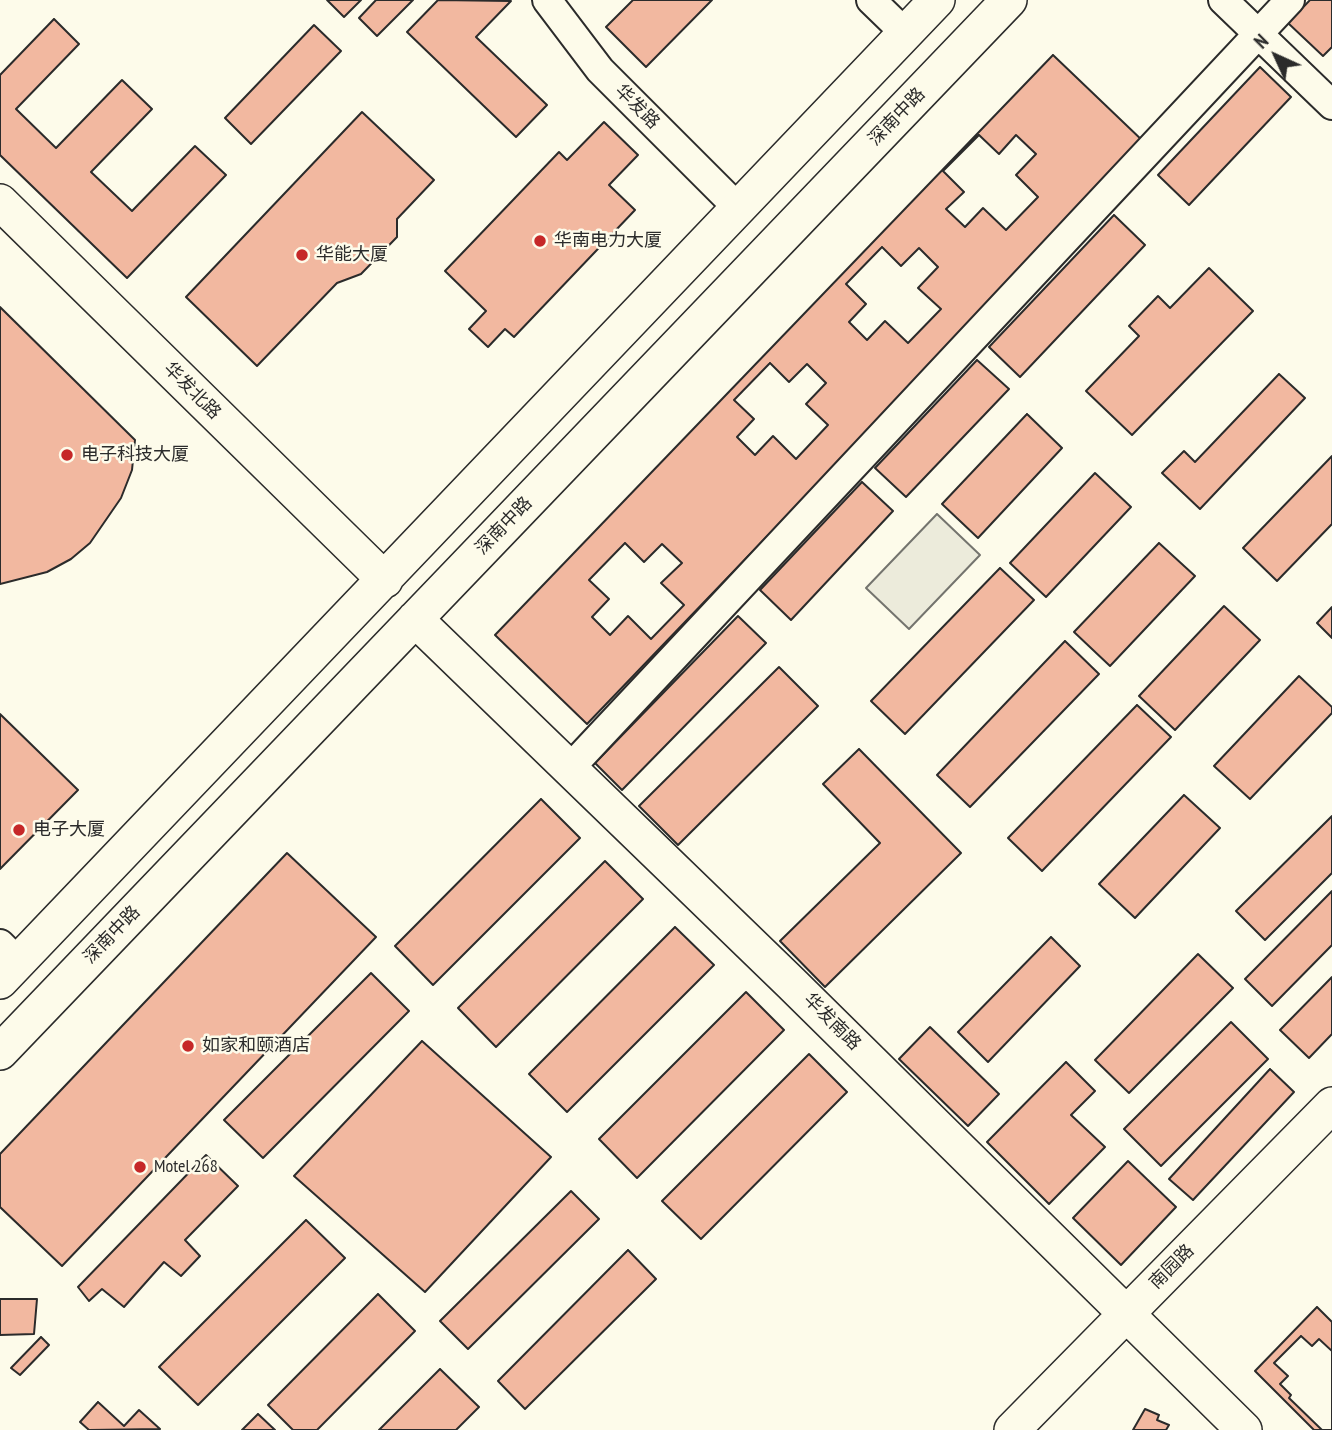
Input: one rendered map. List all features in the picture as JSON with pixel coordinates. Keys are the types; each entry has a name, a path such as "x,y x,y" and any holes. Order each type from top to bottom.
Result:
{"main road":[{"path":"6,962 378,587 937,0"},
{"name":"深南中路","path":"0,1052 1009,0"},
{"name":"华发北路","path":"0,202 378,587"},
{"name":"华发北路","path":"0,235 378,587"},
{"name":"华发南路","path":"415,619 1244,1430"},
{"name":"南园路","path":"1042,1430 1134,1322 1332,1104"},
{"name":"南园路","path":"1012,1430 1134,1322 1332,1137"}],"street":[{"name":"华发路","path":"547,0 600,70 737,207"},
{"path":"871,0 905,33"},
{"path":"1223,0 1332,105"},
{"path":"570,768 1290,0"}],"shaded area":[{"path":"937,514 980,555 909,629 866,588"}],"building":[{"path":"327,0 361,0 344,17"},
{"path":"376,0 413,0 377,36 359,18"},
{"path":"438,0 511,1 476,37 547,105 516,137 407,32"},
{"path":"633,0 712,0 646,67 606,27"},
{"path":"1310,0 1332,0 1332,47 1323,56 1288,23"},
{"path":"54,19 79,44 16,109 56,148 122,80 152,109 91,172 132,211 195,146 226,175 127,278 0,155 0,75"},
{"path":"314,25 341,51 251,144 225,118"},
{"path":"1053,55 1145,143 587,724 495,635"},
{"path":"1260,67 1291,97 1189,205 1158,175"},
{"name":"华能大厦","path":"362,112 434,180 397,219 397,237 361,274 337,283 257,366 186,297"},
{"name":"华南电力大厦","path":"604,122 638,155 609,185 635,210 514,337 505,329 488,347 469,329 486,311 445,271 559,152 567,160"},
{"path":"979,135 999,154 1016,135 1036,154 1016,175 1038,197 1006,230 983,208 965,227 946,209 964,192 943,171"},
{"path":"1114,215 1145,245 1020,377 989,347"},
{"path":"882,247 901,266 919,248 938,267 918,288 941,309 908,343 885,321 867,340 849,322 866,304 846,284"},
{"path":"1209,268 1253,311 1132,435 1086,391 1139,336 1129,326 1158,296 1170,308"},
{"name":"电子科技大厦","path":"0,307 135,440 132,470 121,498 90,543 71,559 47,572 0,584"},
{"path":"977,360 1009,389 906,497 875,468"},
{"path":"770,363 789,382 807,364 826,383 806,404 828,425 796,459 773,436 755,455 737,437 754,419 734,400"},
{"path":"1279,374 1305,398 1200,509 1162,473 1184,451 1195,462"},
{"path":"1027,414 1062,448 978,538 942,504"},
{"path":"1332,456 1332,524 1277,581 1243,548"},
{"path":"1095,473 1131,507 1046,597 1010,563"},
{"path":"862,482 893,511 791,620 760,590"},
{"path":"625,543 644,562 662,544 682,563 661,583 684,605 651,639 628,616 610,635 592,617 609,599 589,580"},
{"path":"1159,543 1195,576 1110,666 1074,632"},
{"path":"1000,568 1034,600 905,734 871,701"},
{"path":"1224,606 1260,640 1175,730 1139,696"},
{"path":"1332,607 1332,638 1317,623"},
{"path":"738,616 766,643 622,790 595,763"},
{"path":"1065,641 1099,674 970,807 937,775"},
{"path":"779,667 818,706 678,845 639,806"},
{"path":"1299,676 1332,707 1332,713 1250,799 1214,766"},
{"path":"1137,705 1171,737 1042,871 1008,838"},
{"name":"电子大厦","path":"0,714 78,790 0,869"},
{"path":"859,749 961,853 825,987 780,941 880,843 823,784"},
{"path":"1184,795 1220,828 1135,918 1099,884"},
{"path":"541,799 580,838 433,985 395,946"},
{"path":"1332,816 1332,873 1265,940 1236,911"},
{"name":"如家和颐酒店","path":"287,853 376,937 62,1266 0,1207 0,1154"},
{"path":"605,861 643,899 496,1047 458,1008"},
{"path":"1332,891 1332,945 1272,1006 1245,979"},
{"path":"675,927 714,965 567,1112 529,1074"},
{"path":"1051,937 1080,966 988,1062 958,1032"},
{"path":"1198,954 1233,988 1129,1093 1095,1060"},
{"path":"371,973 409,1011 263,1158 224,1120"},
{"path":"1332,977 1332,1034 1309,1058 1280,1030"},
{"path":"746,992 784,1030 637,1178 599,1139"},
{"path":"1231,1022 1268,1059 1161,1166 1124,1129"},
{"path":"930,1027 999,1094 968,1126 899,1059"},
{"path":"422,1041 551,1157 425,1292 294,1176"},
{"path":"809,1054 847,1092 701,1239 662,1201"},
{"path":"1066,1062 1095,1091 1071,1115 1105,1147 1049,1204 987,1142"},
{"path":"1270,1069 1294,1092 1193,1200 1169,1179"},
{"path":"206,1155 238,1186 185,1240 200,1256 181,1276 164,1262 124,1307 102,1289 89,1301 78,1287"},
{"path":"1128,1161 1176,1207 1121,1265 1073,1218"},
{"path":"571,1191 599,1219 468,1349 440,1321"},
{"path":"306,1220 345,1258 198,1405 159,1367"},
{"path":"628,1250 656,1279 525,1409 498,1381"},
{"path":"378,1294 415,1331 317,1430 293,1430 268,1405"},
{"path":"0,1299 37,1299 34,1334 0,1335"},
{"path":"1317,1307 1332,1322 1332,1430 1314,1430 1255,1371"},
{"path":"1301,1336 1312,1346 1319,1339 1332,1351 1332,1430 1322,1430 1289,1398 1291,1395 1280,1384 1288,1376 1274,1363"},
{"path":"41,1337 49,1345 20,1375 11,1368"},
{"path":"440,1369 479,1407 456,1430 379,1430"},
{"path":"98,1402 124,1426 139,1410 160,1429 89,1430 80,1422"},
{"path":"1145,1409 1159,1415 1157,1420 1169,1425 1166,1430 1133,1430"},
{"path":"258,1414 275,1430 242,1430"}],"place":[{"name":"华南电力大厦","path":"540,241"},
{"name":"华能大厦","path":"302,255"},
{"name":"电子科技大厦","path":"67,455"},
{"name":"电子大厦","path":"19,830"},
{"name":"如家和颐酒店","path":"188,1046"},
{"name":"Motel 268","path":"140,1167"}]}
